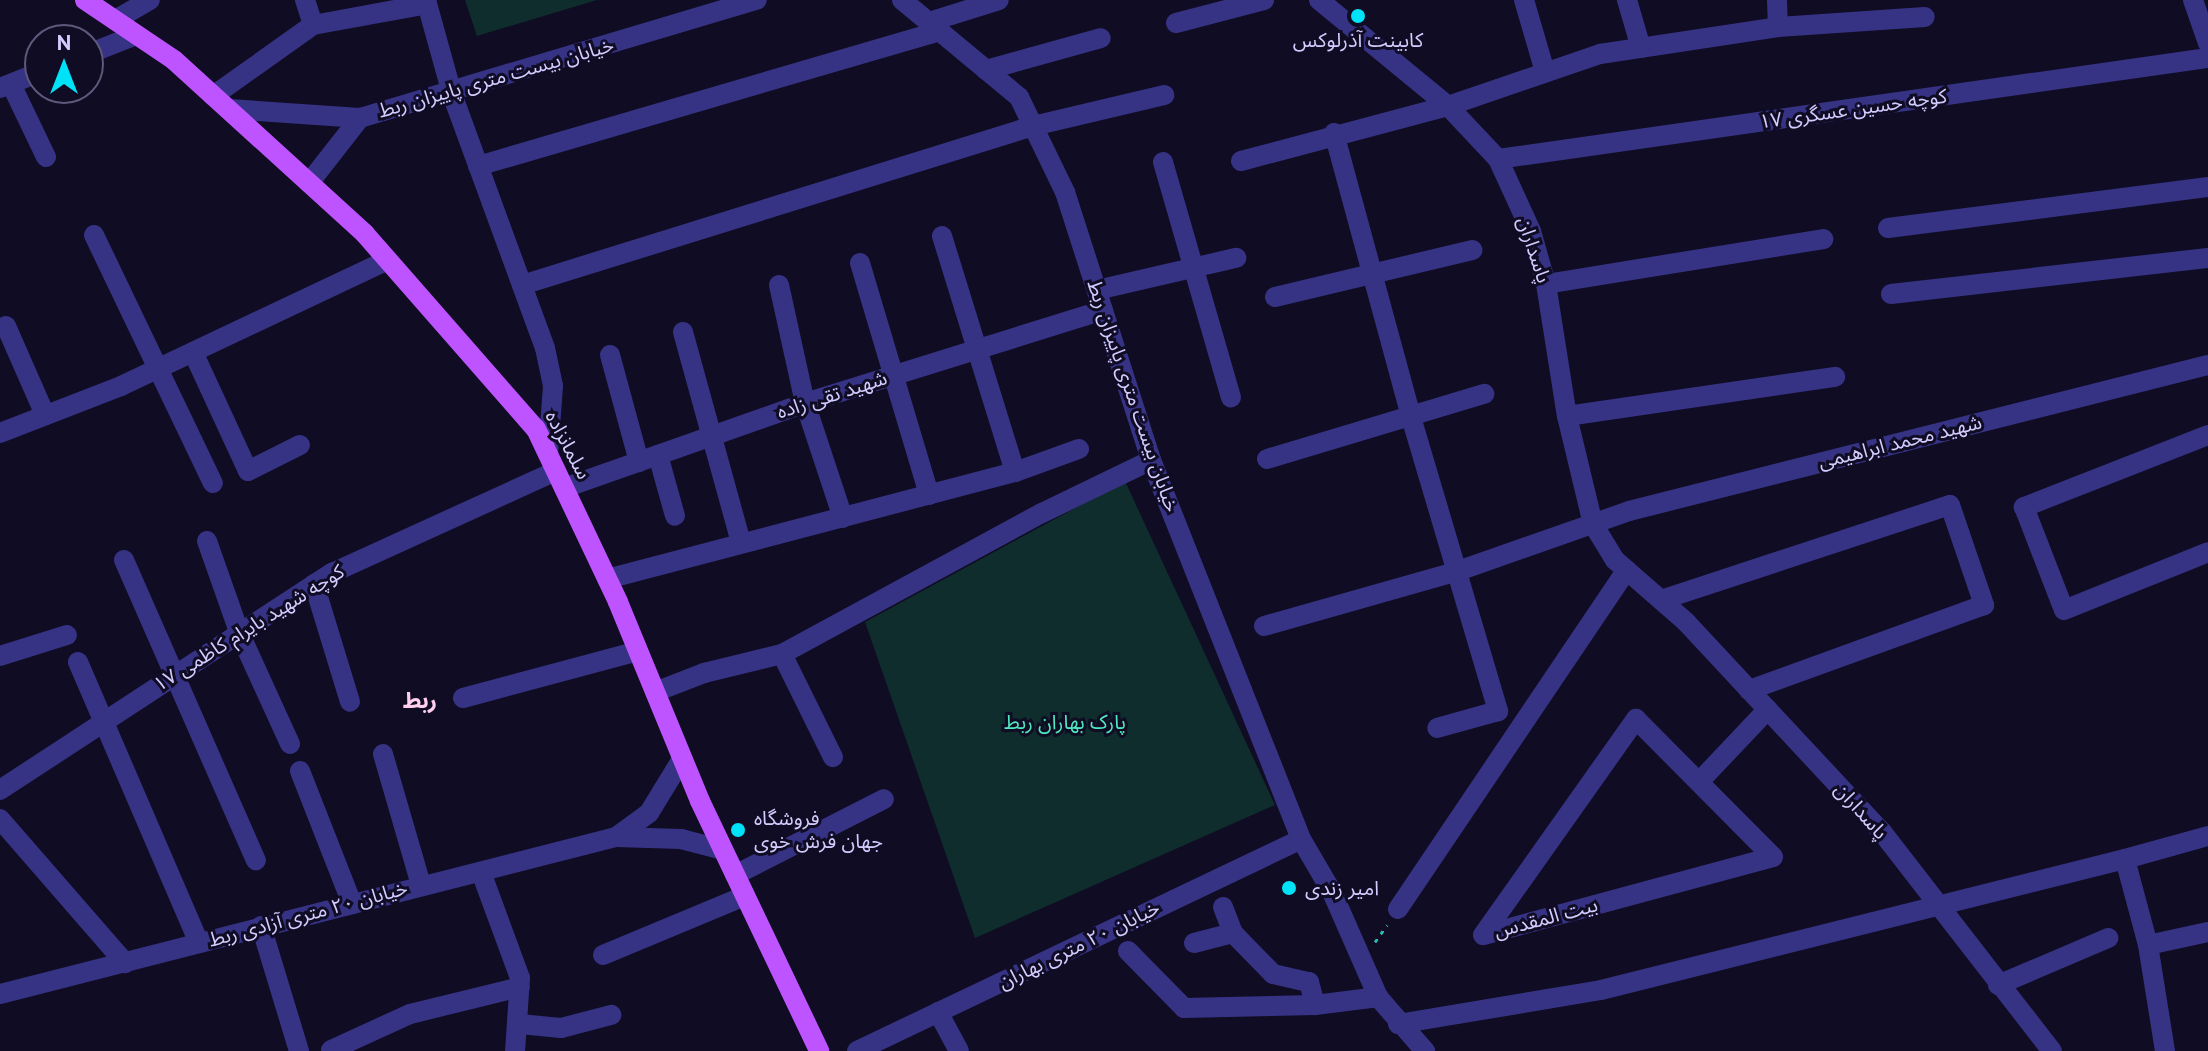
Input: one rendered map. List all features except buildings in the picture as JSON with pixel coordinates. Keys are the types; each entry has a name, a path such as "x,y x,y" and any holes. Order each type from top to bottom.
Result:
{"main road":[{"name":"سلمانزاده","path":"85,0 136,35 230,109 309,183 387,260 536,429 607,579 723,850 819,1051"}],"street":[{"path":"115,20 150,0"},
{"path":"305,0 313,25"},
{"name":"خیابان بیست متری پاییزان ربط","path":"230,109 360,118 452,94 757,0"},
{"name":"خیابان بیست متری پاییزان ربط","path":"902,0 1019,97 1065,192 1151,460 1301,839 1363,960 1378,997 1398,1024 1425,1051"},
{"path":"478,166 934,27 999,0"},
{"path":"1176,23 1264,0"},
{"name":"پاسداران","path":"1319,0 1448,106 1498,159 1531,231 1546,284 1567,416 1593,524 1627,570 1661,600 1768,709 1882,832 2045,1046"},
{"path":"1524,0 1545,72"},
{"path":"1627,0 1641,48"},
{"path":"1777,0 1778,27"},
{"path":"2193,0 2208,43"},
{"path":"213,96 313,25 426,2 452,94 522,285 553,386 556,471"},
{"path":"1241,161 1334,133 1448,106 1600,54 1778,27 1925,17"},
{"path":"104,48 136,35"},
{"path":"986,70 1101,38"},
{"name":"کوچه حسین عسگری ۱۷","path":"1498,159 2208,58"},
{"path":"6,86 46,157"},
{"path":"522,285 1033,126 1164,95"},
{"path":"309,183 360,118"},
{"path":"1334,133 1411,417 1498,711 1437,728"},
{"path":"1163,162 1231,397"},
{"path":"1888,228 2208,187"},
{"path":"94,235 154,370 213,483"},
{"path":"942,236 980,349 1015,472"},
{"path":"1546,284 1823,239"},
{"path":"1275,297 1472,250"},
{"path":"1097,290 1236,258"},
{"path":"1891,294 2208,258"},
{"path":"0,433 154,370 387,260"},
{"path":"860,263 929,495"},
{"path":"779,285 805,403 843,518"},
{"name":"شهید تقی زاده","path":"556,471 648,459 805,403 1103,310"},
{"path":"6,326 45,415"},
{"path":"683,332 709,438 741,542"},
{"path":"193,352 248,471 300,445"},
{"path":"610,355 648,459 675,516"},
{"name":"شهید محمد ابراهیمی","path":"1264,626 1458,571 1629,511 2208,365"},
{"path":"1567,416 1835,377"},
{"path":"1267,459 1484,394"},
{"path":"2208,435 2024,507 2064,610 2208,552"},
{"path":"607,579 1015,472 1079,449"},
{"path":"655,692 704,673 782,654 1042,513 1151,460"},
{"name":"کوچه شهید بایرام کاظمی ۱۷","path":"0,790 314,584 556,471"},
{"path":"1661,600 1950,505 1984,605 1749,690"},
{"path":"207,541 239,632 290,744"},
{"path":"124,560 178,672 256,860"},
{"path":"1398,909 1627,570"},
{"path":"314,584 350,702"},
{"path":"0,656 67,635"},
{"path":"463,698 638,651"},
{"path":"782,654 833,757"},
{"path":"78,662 199,943"},
{"path":"1699,782 1768,709"},
{"name":"بیت المقدس","path":"1636,719 1699,782 1773,857 1483,935 1636,719"},
{"path":"383,754 421,885"},
{"path":"616,837 649,813 682,759"},
{"path":"300,771 352,904"},
{"path":"735,875 884,799"},
{"path":"0,819 125,963"},
{"path":"1398,1024 1601,990 2208,836"},
{"path":"616,837 681,839 723,850"},
{"name":"خیابان ۲۰ متری آزادی ربط","path":"0,994 616,837"},
{"name":"خیابان ۲۰ متری بهاران","path":"857,1051 1301,839"},
{"path":"2125,859 2148,945 2165,1051"},
{"path":"481,872 520,987 520,1024 515,1051"},
{"path":"603,955 745,896"},
{"path":"1223,907 1233,933 1273,974 1309,982 1315,1005"},
{"path":"261,926 299,1051"},
{"path":"2148,945 2208,932"},
{"path":"1194,943 1233,933"},
{"path":"1998,985 2108,938"},
{"path":"1128,951 1184,1008 1315,1005 1378,997"},
{"path":"330,1051 410,1014 520,987"},
{"path":"938,1012 959,1051"},
{"path":"520,1024 561,1028 611,1015"}],"path":[{"path":"1363,960 1398,909"}],"green space":[{"path":"465,0 597,0 477,36"},
{"name":"پارک بهاران ربط","path":"1125,481 1275,805 975,938 865,622"}],"place":[{"name":"کابینت آذرلوکس","path":"1358,16"},
{"name":"فروشگاه جهان فرش خوی","path":"738,830"},
{"name":"امیر زندی","path":"1289,888"}],"district":[{"name":"ربط","path":"420,701"}]}
